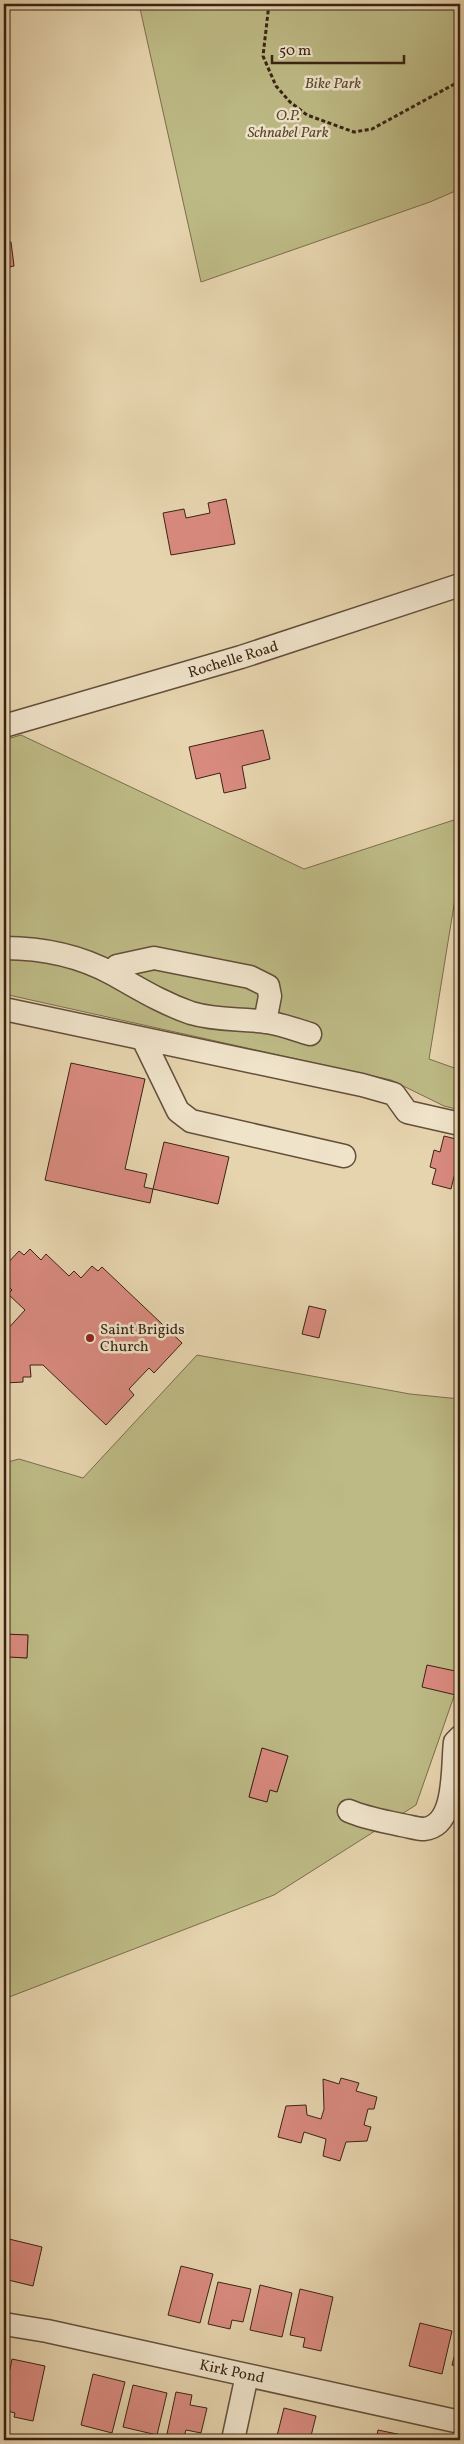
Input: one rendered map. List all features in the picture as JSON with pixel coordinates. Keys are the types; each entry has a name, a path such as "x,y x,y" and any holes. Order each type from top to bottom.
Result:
{"street":[{"name":"Rochelle Road","path":"4,726 241,657 460,585"},
{"path":"4,948 29,948 64,955 112,974 149,996 191,1012 220,1020 266,1022 310,1034"},
{"path":"112,974 117,966 154,958 250,976 268,986 270,996 266,1022"},
{"path":"4,1009 362,1085 394,1094 407,1112 460,1124"},
{"path":"143,1039 178,1112 191,1122 344,1156"},
{"path":"348,1811 361,1816 423,1829 436,1825 443,1818 450,1803 455,1742 460,1737"},
{"name":"Kirk Pond","path":"4,2324 47,2331 460,2422"},
{"path":"233,2440 247,2375"}],"path":[{"path":"269,4 263,56 276,86 290,102 307,115 354,132 372,129 460,82"}],"green space":[{"name":"O.P. Schnabel Park","path":"139,4 460,4 460,189 430,202 201,282"},
{"path":"21,735 304,869 460,818 460,868 429,1059 460,1070 460,1110 444,1106 391,1080 4,994 4,740"},
{"path":"197,1355 410,1394 460,1399 460,1679 416,1805 274,1895 4,1999 4,1665 9,1665 9,1657 27,1658 28,1635 4,1634 4,1463 19,1459 83,1478","holes":["262,1748 288,1756 277,1792 270,1790 267,1802 249,1797"]}],"building":[{"path":"4,242 11,242 14,266 4,268"},
{"path":"226,499 235,544 171,555 163,513 184,509 186,518 210,513 208,503"},
{"path":"263,730 270,759 242,766 246,788 224,793 220,773 196,779 189,747"},
{"path":"71,1063 145,1079 125,1169 147,1174 144,1187 153,1189 150,1203 45,1180"},
{"path":"444,1136 460,1140 460,1152 451,1189 432,1184 436,1169 430,1167 434,1150 440,1152"},
{"path":"164,1142 229,1157 218,1204 153,1189"},
{"name":"Saint Brigids Church","path":"30,1249 41,1260 46,1254 69,1276 74,1271 81,1278 92,1266 98,1271 102,1267 182,1343 154,1373 149,1368 129,1389 134,1395 106,1425 43,1365 30,1365 31,1377 23,1377 23,1382 5,1383 4,1333 25,1310 8,1294 12,1290 4,1282 6,1274 4,1267 19,1251 24,1255"},
{"path":"309,1306 326,1310 319,1338 302,1334"},
{"path":"4,1634 28,1635 27,1658 9,1657 9,1666 4,1665"},
{"path":"427,1665 460,1672 460,1696 422,1687"},
{"path":"262,1748 288,1756 277,1792 270,1790 267,1802 249,1797"},
{"path":"341,2078 359,2083 356,2091 377,2097 374,2109 368,2109 364,2125 371,2127 367,2141 346,2142 340,2161 323,2156 326,2139 304,2132 301,2143 278,2137 286,2106 306,2105 307,2115 321,2119 324,2109 323,2079 339,2084"},
{"path":"9,2239 42,2247 33,2286 4,2279 4,2263"},
{"path":"181,2266 213,2274 200,2323 168,2315"},
{"path":"218,2282 251,2289 243,2322 232,2320 230,2329 208,2324"},
{"path":"260,2285 292,2293 282,2337 250,2330"},
{"path":"300,2289 333,2297 321,2351 303,2347 305,2338 290,2335"},
{"path":"420,2323 452,2331 442,2374 409,2366"},
{"path":"460,2335 460,2367 452,2365"},
{"path":"12,2359 45,2366 33,2421 14,2417 15,2413 4,2410 4,2398"},
{"path":"93,2374 125,2382 112,2433 81,2425"},
{"path":"133,2385 167,2393 157,2435 123,2427"},
{"path":"176,2392 192,2395 190,2405 207,2408 201,2433 186,2430 184,2437 167,2434"},
{"path":"284,2408 316,2416 310,2440 276,2440"},
{"path":"378,2430 426,2440 376,2440"}],"place":[{"name":"Saint Brigids Church","path":"90,1338"}],"park label":[{"name":"Bike Park","path":"333,83"}]}
